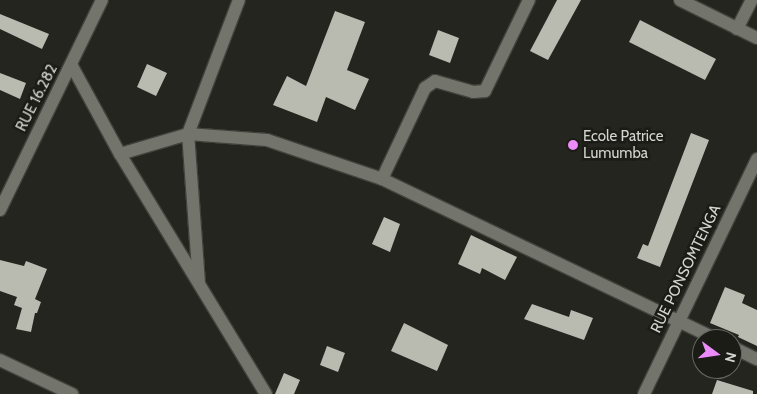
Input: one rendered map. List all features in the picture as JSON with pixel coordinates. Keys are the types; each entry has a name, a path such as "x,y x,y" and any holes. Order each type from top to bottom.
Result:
{"street":[{"name":"RUE 16.282","path":"2,202 72,66 102,0"},
{"path":"199,283 188,134 239,0"},
{"path":"382,180 425,88 435,81 474,92 485,90 529,0"},
{"path":"680,0 757,38"},
{"path":"737,29 752,0"},
{"path":"72,66 120,154 266,394"},
{"path":"120,154 188,134 279,142 382,180 695,329"},
{"name":"RUE PONSOMTENGA","path":"644,394 679,321 753,178 757,159"},
{"path":"742,352 757,359"},
{"path":"0,360 72,394"}],"building":[{"path":"557,0 581,0 548,60 530,51"},
{"path":"335,11 365,22 347,70 369,79 355,110 326,97 317,122 273,105 287,76 306,86"},
{"path":"0,14 49,34 42,49 0,29"},
{"path":"640,20 716,59 705,80 629,42"},
{"path":"438,30 459,38 450,63 429,55"},
{"path":"147,64 167,73 156,96 137,87"},
{"path":"0,73 26,83 20,99 0,90"},
{"path":"691,133 709,140 660,267 637,258 643,244 648,246"},
{"path":"384,217 400,224 390,252 372,244"},
{"path":"471,235 517,257 505,280 482,268 480,274 458,264"},
{"path":"0,260 24,266 26,261 47,269 35,299 41,302 37,313 35,313 31,332 16,329 22,308 14,305 17,297 0,291"},
{"path":"725,287 745,295 742,303 757,310 757,346 742,339 742,329 724,329 710,323"},
{"path":"532,304 569,317 571,310 593,318 584,340 524,319"},
{"path":"404,323 448,345 437,371 391,351"},
{"path":"327,346 345,353 338,372 320,365"},
{"path":"284,373 300,380 294,394 275,394"},
{"path":"717,380 753,391 753,394 712,394"}],"place":[{"name":"Ecole Patrice Lumumba","path":"573,145"}]}
